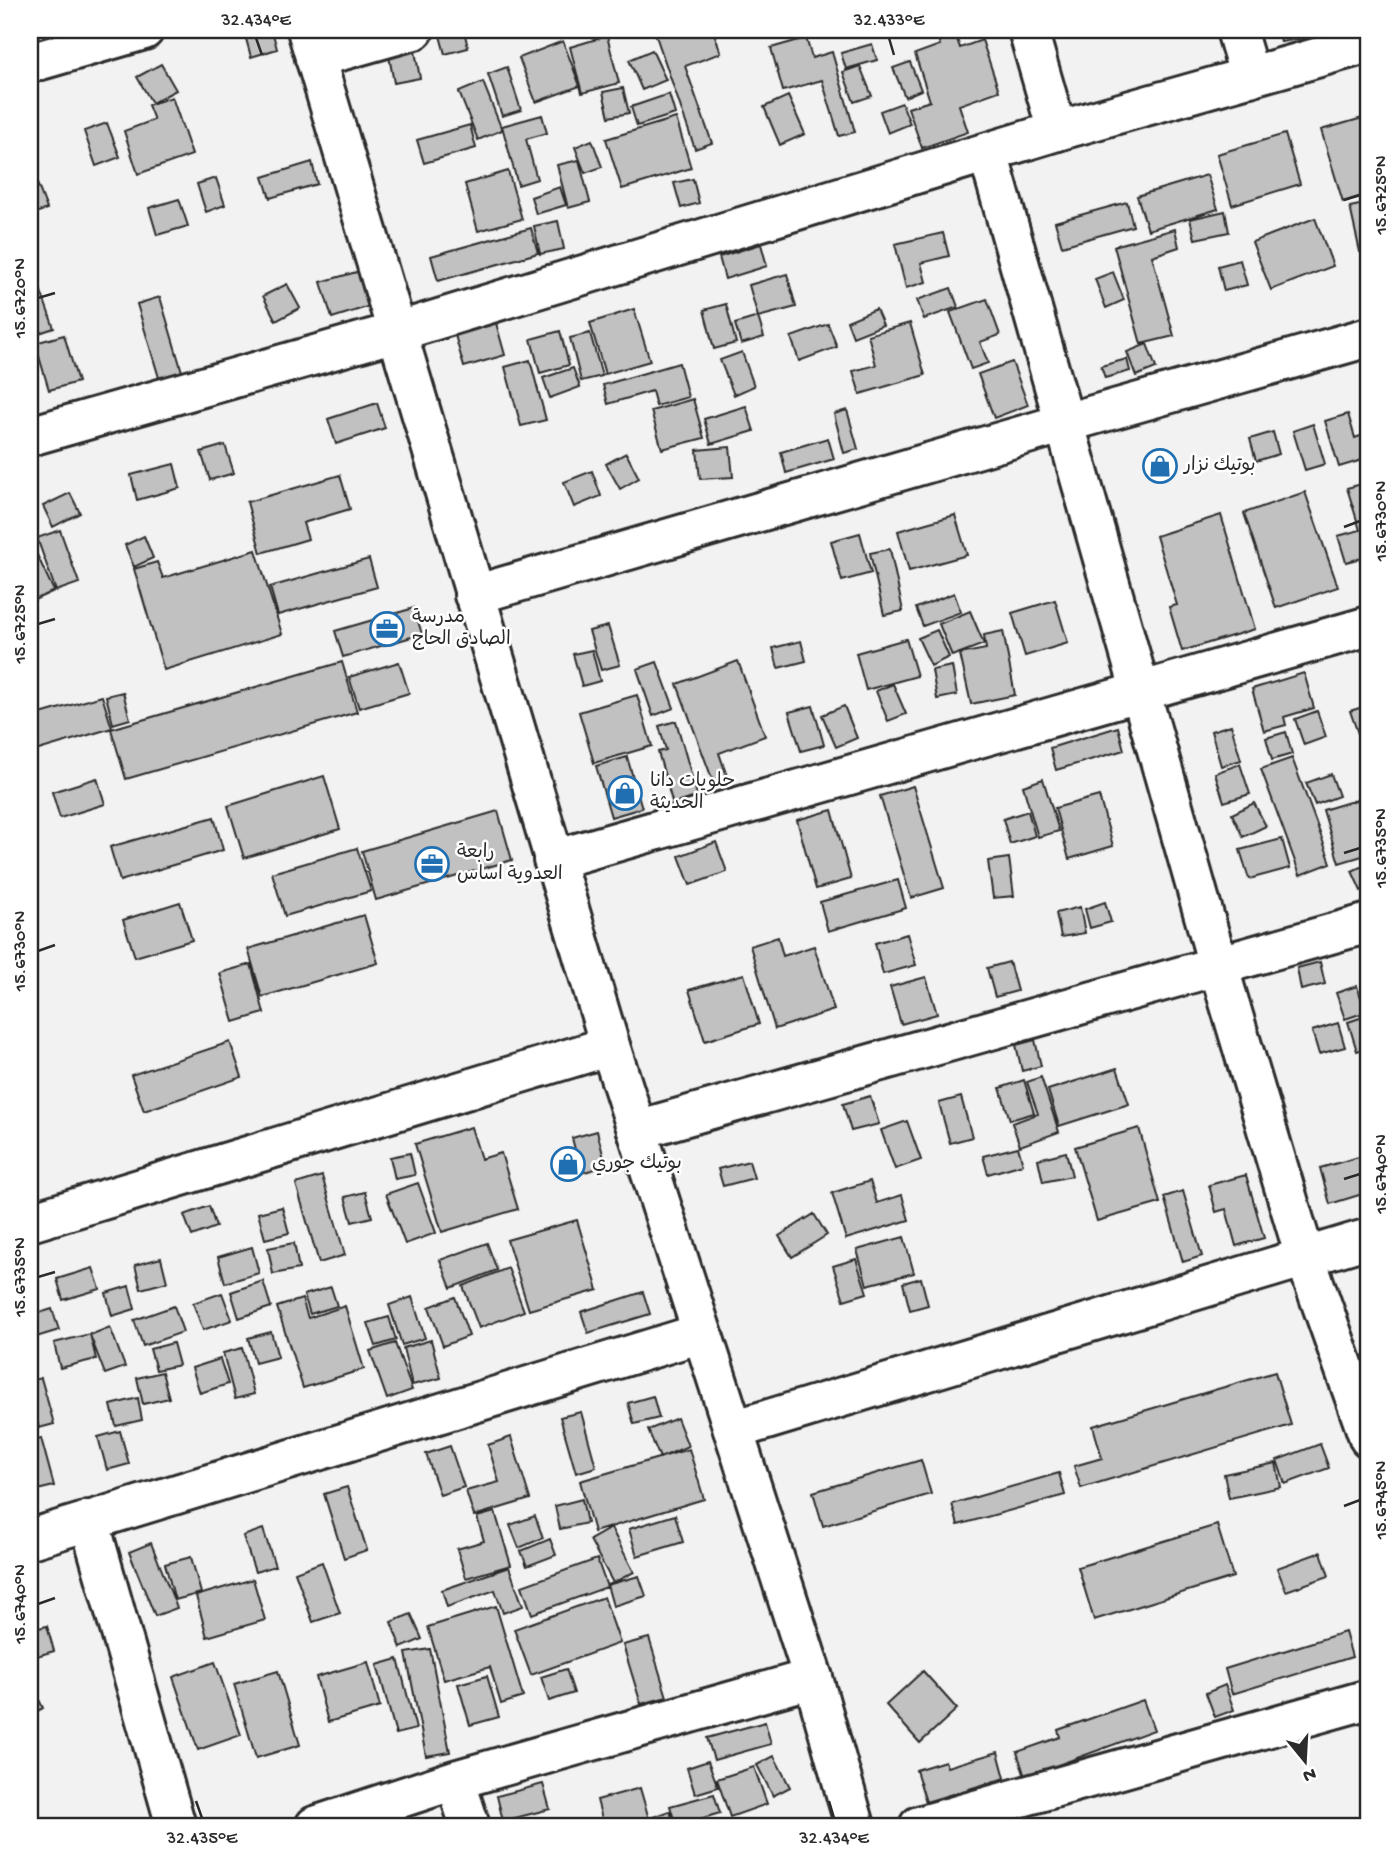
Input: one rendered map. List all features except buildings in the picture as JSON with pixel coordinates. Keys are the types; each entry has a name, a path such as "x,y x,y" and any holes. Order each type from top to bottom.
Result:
{"street":[{"path":"30,63 144,30"},
{"path":"414,30 311,44 610,1046 813,1678 855,1826"},
{"path":"1028,30 1057,131"},
{"path":"1236,30 1250,77"},
{"path":"30,436 396,332 1057,131 1369,43"},
{"path":"988,153 1218,965 1305,1257 1369,1438"},
{"path":"474,595 1369,337"},
{"path":"554,860 1369,626"},
{"path":"637,1130 1369,923"},
{"path":"30,1222 610,1046"},
{"path":"733,1430 1369,1238"},
{"path":"30,1539 702,1333"},
{"path":"89,1520 176,1826"},
{"path":"315,1826 455,1780 813,1678"},
{"path":"919,1826 1369,1699"},
{"path":"455,1780 470,1826"}],"place":[{"name":"بوتيك نزار","path":"1160,466"},
{"name":"مدرسة الصادق الحاج","path":"387,629"},
{"name":"حلويات دانا الحديثة","path":"625,793"},
{"name":"رابعة العدوية اساس","path":"432,864"},
{"name":"بوتيك جوري","path":"568,1164"}]}
